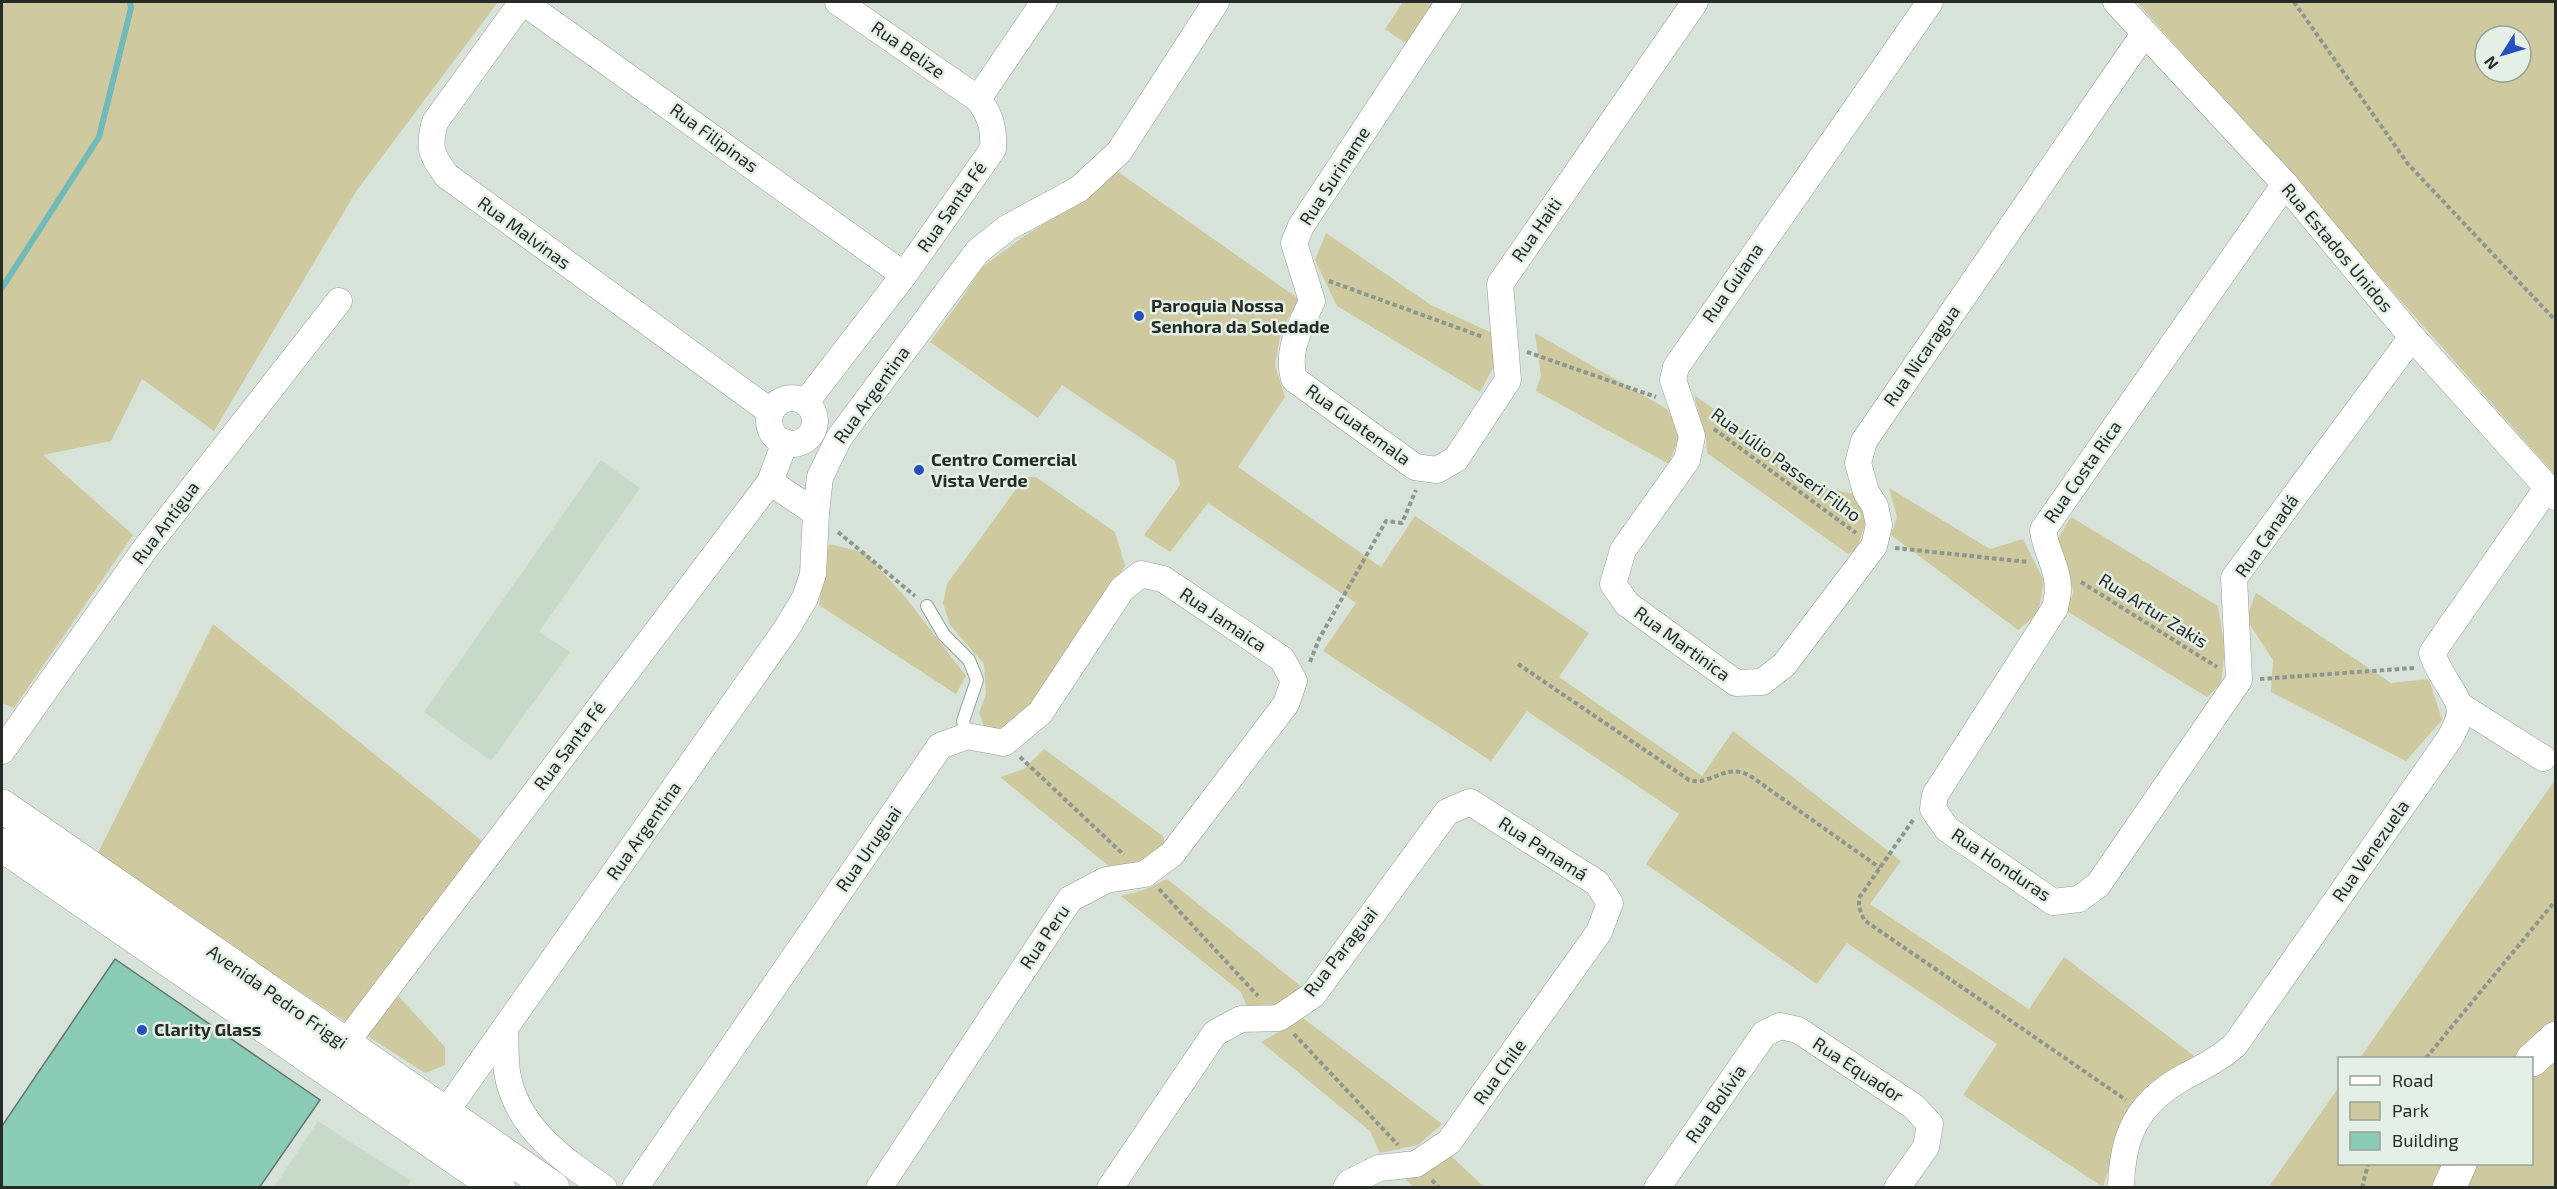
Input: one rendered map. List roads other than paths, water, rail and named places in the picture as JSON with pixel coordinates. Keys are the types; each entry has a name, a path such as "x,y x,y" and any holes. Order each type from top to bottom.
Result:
{"main road":[{"name":"Avenida Pedro Friggi","path":"2,806 553,1188"},
{"name":"Avenida Pedro Friggi","path":"2,845 499,1188"},
{"path":"2533,1059 2556,1038"},
{"path":"2450,1188 2460,1165"}],"street":[{"name":"Rua Filipinas","path":"523,2 904,275"},
{"name":"Rua Malvinas","path":"523,2 435,122 430,142 434,159 447,177 771,412"},
{"name":"Rua Belize","path":"838,2 978,99"},
{"path":"978,99 1044,2"},
{"name":"Rua Argentina","path":"445,1113 787,628 805,598 813,574 820,477 839,438 977,252 1007,228 1078,189 1119,152 1216,2"},
{"name":"Rua Suriname","path":"1291,366 1291,347 1312,301 1294,243 1301,226 1449,2"},
{"name":"Rua Haiti","path":"1437,470 1456,459 1508,380 1500,284 1695,2"},
{"name":"Rua Guiana","path":"1613,584 1623,550 1687,460 1692,436 1673,380 1681,358 1930,2"},
{"name":"Rua Estados Unidos","path":"2116,2 2285,184 2412,337 2551,493"},
{"name":"Rua Nicaragua","path":"1762,682 1784,665 1874,546 1879,525 1875,506 1866,492 1858,463 1864,441 2144,34"},
{"name":"Rua Santa Fé","path":"806,402 904,275 993,149 994,131 990,115 978,99"},
{"name":"Rua Costa Rica","path":"1933,808 1935,795 2055,608 2058,588 2053,564 2044,543 2043,530 2285,184"},
{"name":"Rua Antígua","path":"2,751 145,549 339,302"},
{"name":"Rua Canadá","path":"2079,899 2098,885 2239,680 2234,578 2412,337"},
{"name":"Rua Guatemala","path":"1291,366 1294,379 1415,467 1437,470"},
{"path":"786,398 800,398 806,402 814,414 814,429 805,440 799,443 785,442 773,433 769,419 779,401 786,398"},
{"path":"814,429 839,438"},
{"name":"Rua Santa Fé","path":"345,1044 770,482 785,442"},
{"path":"770,482 816,513"},
{"path":"2543,758 2459,705 2436,666 2432,653 2551,493"},
{"name":"Rua Jamaica","path":"967,736 1004,743 1040,713 1122,589 1141,574 1163,579 1282,659 1294,681"},
{"name":"Rua Martinica","path":"1613,584 1627,604 1736,683 1762,682"},
{"name":"Rua Peru","path":"879,1188 1070,899 1106,880 1145,874 1172,854 1286,704 1294,681"},
{"name":"Rua Venezuela","path":"2121,1188 2126,1142 2141,1111 2169,1087 2219,1058 2248,1029 2450,738 2458,721 2459,705"},
{"name":"Rua Uruguai","path":"635,1188 940,746 967,736"},
{"name":"Rua Panamá","path":"1470,801 1597,883 1610,903"},
{"name":"Rua Paraguai","path":"1110,1188 1215,1033 1241,1019 1279,1018 1312,995 1447,812 1470,801"},
{"name":"Rua Honduras","path":"1933,808 1947,830 2053,902 2079,899"},
{"name":"Rua Chile","path":"1346,1188 1349,1183 1379,1168 1416,1164 1449,1143 1599,932 1610,903"},
{"name":"Rua Equador","path":"1780,1026 1798,1030 1913,1106 1930,1124 1926,1147 1898,1188"},
{"name":"Rua Bolívia","path":"1657,1188 1764,1034 1780,1026"},
{"path":"505,1030 507,1073 517,1106 540,1139 604,1188"}],"lane":[{"path":"927,606 944,635 969,660 977,680 963,721 967,736"}],"waterway":[{"path":"2,288 99,137 131,8 130,2"}],"place":[{"name":"Paroquia Nossa Senhora da Soledade","path":"1139,316"},
{"name":"Centro Comercial Vista Verde","path":"919,470"},
{"name":"Clarity Glass","path":"142,1030"}]}
